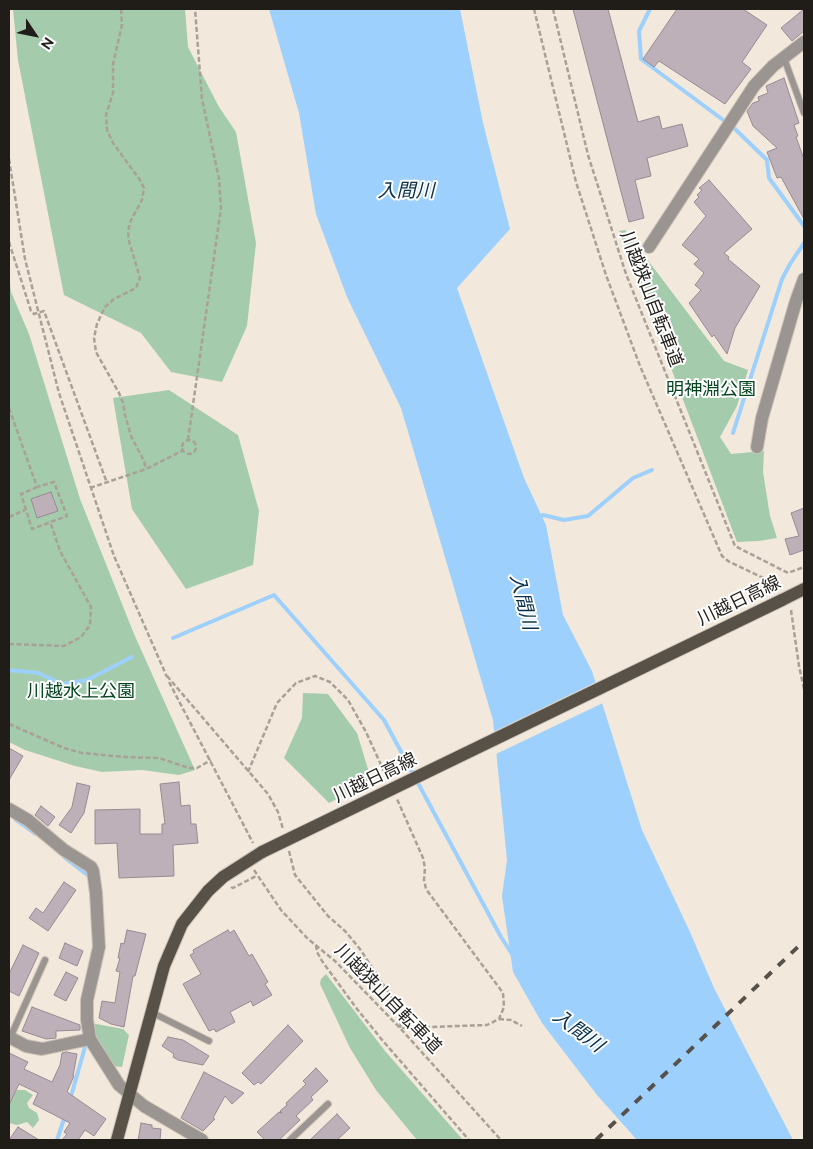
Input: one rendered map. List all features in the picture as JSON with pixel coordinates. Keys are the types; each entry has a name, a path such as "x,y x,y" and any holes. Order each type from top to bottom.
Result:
{"main road":[{"name":"川越日高線","path":"118,1140 164,966 182,924 208,891 223,877 258,849 804,589"}],"street":[{"path":"648,247 754,86 804,42"},
{"path":"757,447 762,418 804,278"},
{"path":"9,809 28,820 64,850 91,867 93,871 99,947 87,1000 87,1020 90,1039 111,1074 129,1094 185,1136 202,1140"},
{"path":"9,1038 26,1046 42,1049 90,1039"}],"lane":[{"path":"784,58 804,113"},
{"path":"9,1038 45,960"},
{"path":"151,1012 209,1041"},
{"path":"290,1140 328,1104"}],"path":[{"path":"121,9 122,25 114,64 113,93 106,114 107,130 113,143 144,188 142,200 131,220 128,231 129,241 140,278 136,288 114,299 105,308 97,324 94,338 96,352 119,393 131,436 146,469"},
{"path":"182,451 182,444 188,440 221,208 219,179 202,98 195,9"},
{"path":"534,9 576,182 606,275 640,366 724,559 786,598 804,690"},
{"name":"川越狭山自転車道","path":"554,9 588,155 626,274 735,546 788,573 804,567"},
{"path":"9,159 25,259 38,312 60,393 114,556 187,718 211,760 228,797 258,849"},
{"path":"9,242 30,312 34,314 44,310 108,483"},
{"path":"9,408 38,487"},
{"path":"182,451 190,455 196,450 195,443 188,440"},
{"path":"90,488 146,469 182,451"},
{"path":"54,482 67,516 32,529 21,494 38,487 54,482"},
{"path":"9,517 26,510"},
{"path":"9,644 64,646 81,637 90,625 91,606 60,551 50,521"},
{"path":"167,676 268,794 278,812 285,834"},
{"path":"248,772 277,703 296,683 314,676 330,682 348,700 366,732 390,786"},
{"path":"9,724 82,754 159,758 189,768 197,768 211,760"},
{"path":"394,795 422,858 425,868 424,880 426,888 503,993 504,1007 500,1020"},
{"path":"289,850 295,875 328,916 345,931 360,949 402,1013 400,1028 487,1025 500,1020 511,1020 522,1026"},
{"name":"川越狭山自転車道","path":"253,869 281,910 308,939 335,961 400,1028 501,1140"},
{"path":"229,887 233,888 256,876"},
{"path":"316,945 317,952 322,961 357,1009 469,1140"}],"green space":[{"path":"13,9 185,9 188,47 219,107 236,132 256,243 247,326 222,382 171,372 141,333 64,295 18,60"},
{"name":"明神淵公園","path":"625,230 724,361 748,370 737,406 720,437 731,454 764,451 763,472 770,516 777,538 737,542 619,231"},
{"name":"川越水上公園","path":"9,275 11,292 29,334 80,499 134,634 195,770 179,775 142,770 102,772 75,766 25,750 9,742"},
{"path":"169,390 238,435 259,511 253,565 186,589 132,509 113,398"},
{"path":"303,693 328,694 357,733 372,782 329,803 284,758 302,718"},
{"path":"326,974 385,1051 463,1140 417,1140 376,1090 350,1048 320,984 321,979"},
{"path":"91,1023 123,1029 129,1035 122,1067 112,1066 94,1034"},
{"path":"17,1090 25,1090 33,1095 27,1103 29,1108 37,1113 39,1120 33,1128 27,1122 17,1125 9,1123 9,1103"}],"water":[{"name":"入間川","path":"269,9 460,9 483,123 510,229 457,288 524,478 546,525 563,615 592,671 642,830 714,988 793,1140 637,1140 597,1095 542,1023 513,972 502,896 507,860 493,720 401,408 347,297 316,214 299,113"}],"pier":[{"path":"598,681 605,702 494,755 491,733"}],"building":[{"path":"573,9 608,9 638,122 659,116 662,129 682,124 688,146 647,158 651,176 635,180 644,218 629,222"},
{"path":"677,9 743,9 767,25 742,62 751,69 725,104 659,61 654,67 643,59"},
{"path":"804,9 804,31 792,41 781,28"},
{"path":"784,78 799,123 794,125 804,159 804,219 781,177 777,178 767,152 777,148 753,126 747,111 753,103 759,101 758,97 768,93 766,86"},
{"path":"709,180 752,229 724,253 729,257 728,259 760,286 735,328 727,354 714,335 712,337 689,303 701,290 695,285 704,273 694,264 699,259 682,245 706,216 694,202 702,190 699,188"},
{"path":"51,492 58,511 37,518 31,499"},
{"path":"804,508 804,550 790,555 785,539 799,536 791,513"},
{"path":"9,748 23,756 9,780"},
{"path":"179,782 181,806 190,805 191,824 196,824 198,843 173,845 174,876 119,878 117,843 95,844 95,810 140,809 140,834 162,834 162,824 165,824 160,784"},
{"path":"77,783 90,786 84,813 71,833 59,825 72,807"},
{"path":"41,806 55,817 48,826 35,815"},
{"path":"64,882 76,890 48,931 29,918 36,908 43,913"},
{"path":"127,930 146,934 135,976 133,976 124,1027 111,1024 99,1018 102,1001 115,1003 120,972 116,971 120,958 118,958 121,943 124,944"},
{"path":"228,930 230,933 234,930 249,956 252,954 268,982 265,984 272,995 253,1006 251,1001 230,1012 235,1022 216,1032 214,1029 209,1031 183,984 201,974 190,955 194,953 193,950"},
{"path":"65,943 83,951 77,966 59,958"},
{"path":"23,945 39,953 19,996 9,991 9,974"},
{"path":"66,972 78,978 66,1001 54,995"},
{"path":"32,1007 80,1025 80,1030 56,1031 56,1038 46,1039 22,1031"},
{"path":"288,1025 303,1041 261,1084 258,1082 254,1085 242,1073"},
{"path":"168,1037 183,1040 209,1056 203,1065 178,1060 173,1057 174,1054 162,1046"},
{"path":"9,1053 28,1062 24,1069 52,1082 60,1065 62,1053 77,1054 74,1076 67,1092 106,1119 94,1136 85,1130 78,1140 62,1140 67,1134 64,1132 70,1123 33,1104 38,1093 19,1084 9,1105"},
{"path":"316,1068 328,1081 311,1097 313,1100 296,1116 300,1120 279,1140 265,1140 257,1132 279,1112 282,1113 280,1111 287,1105 286,1103 306,1084 303,1081"},
{"path":"204,1072 244,1093 232,1104 225,1096 213,1118 215,1119 203,1131 181,1118"},
{"path":"337,1114 350,1128 337,1140 310,1140"},
{"path":"141,1123 152,1125 152,1128 161,1129 160,1140 138,1140"},
{"path":"18,1127 39,1140 9,1140"}],"waterway":[{"path":"650,9 639,31 641,59 734,128 767,160 769,178 804,226"},
{"path":"733,433 782,279 804,243"},
{"path":"538,518 543,515 564,520 588,516 633,478 652,470"},
{"path":"173,638 274,595 384,720 512,954"},
{"path":"9,670 38,673 62,684 87,680 132,657"},
{"path":"15,819 36,834"},
{"path":"64,857 90,877"},
{"path":"70,1100 85,1047"},
{"path":"57,1140 65,1116"}],"railway":[{"path":"596,1140 804,941"}]}
